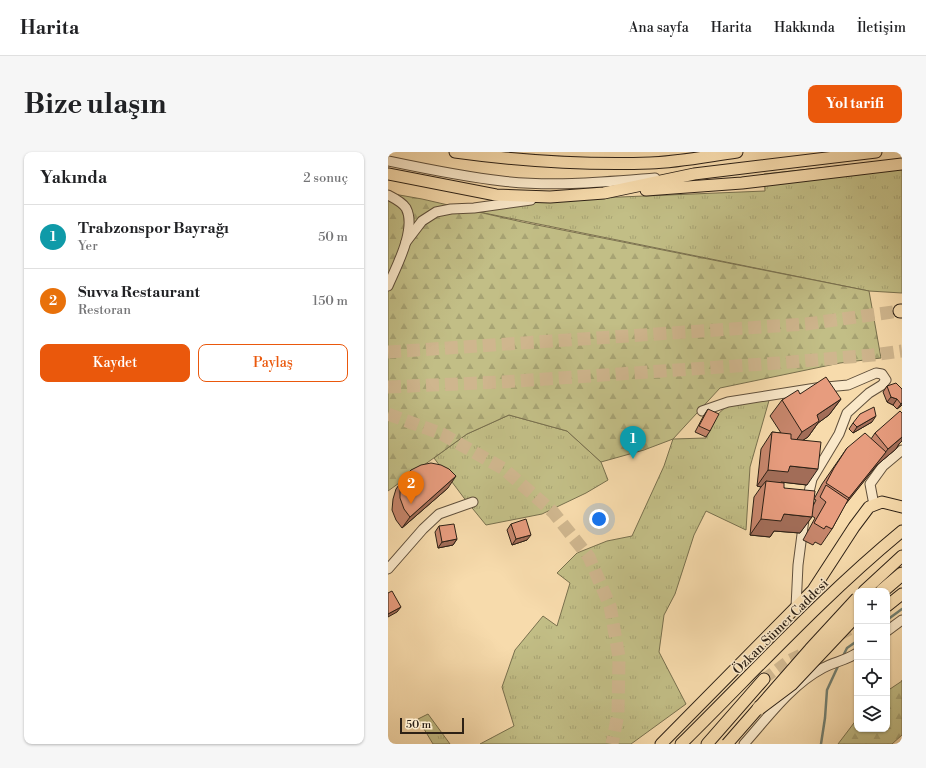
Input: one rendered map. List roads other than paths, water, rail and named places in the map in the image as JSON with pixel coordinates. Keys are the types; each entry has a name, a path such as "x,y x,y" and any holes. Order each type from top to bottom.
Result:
{"highway":[{"path":"886,588 902,574"},
{"path":"759,708 791,684 854,617"}],"main road":[{"path":"455,152 495,157 572,163 651,163 737,152"},
{"path":"572,163 625,159 678,152"},
{"path":"604,193 694,174 876,152"},
{"path":"388,174 496,195 550,197 742,183 902,164"},
{"path":"661,744 813,590 854,527 869,507 882,502 902,507"},
{"name":"Özkan Sümer Caddesi","path":"681,744 790,633 873,555 902,531"},
{"path":"867,588 902,556"},
{"path":"890,604 902,594"},
{"path":"728,744 854,601"},
{"path":"707,744 764,679"}],"street":[{"path":"388,161 502,181 555,184 596,183 694,174"},
{"path":"388,195 406,207 409,221 406,242 388,286"},
{"path":"406,242 422,221 436,212 550,197"},
{"path":"702,411 728,402 816,388 848,385 876,373 882,374 886,380 882,385 869,393 847,413 839,434 812,479 805,508 800,545 796,608"},
{"path":"874,505 870,484 883,466 902,450"},
{"path":"388,569 423,528 439,514 473,502"},
{"path":"890,629 902,620"},
{"path":"744,744 777,706 795,689 823,668 853,656"}],"waterway":[{"path":"890,618 902,609"},
{"path":"842,658 847,648 854,643"},
{"path":"821,744 827,690 839,664"}],"tunnel":[{"path":"388,352 806,324 900,311"},
{"path":"388,387 502,382 779,363 902,351"},
{"path":"388,414 442,434 504,469 553,512 589,557 610,606 619,657 618,714 612,744"},
{"path":"840,635 854,628"},
{"path":"764,679 789,660 809,650"}],"place":[{"name":"Trabzonspor Bayrağı","path":"633,459"},
{"name":"Suvva Restaurant","path":"411,504"}]}
